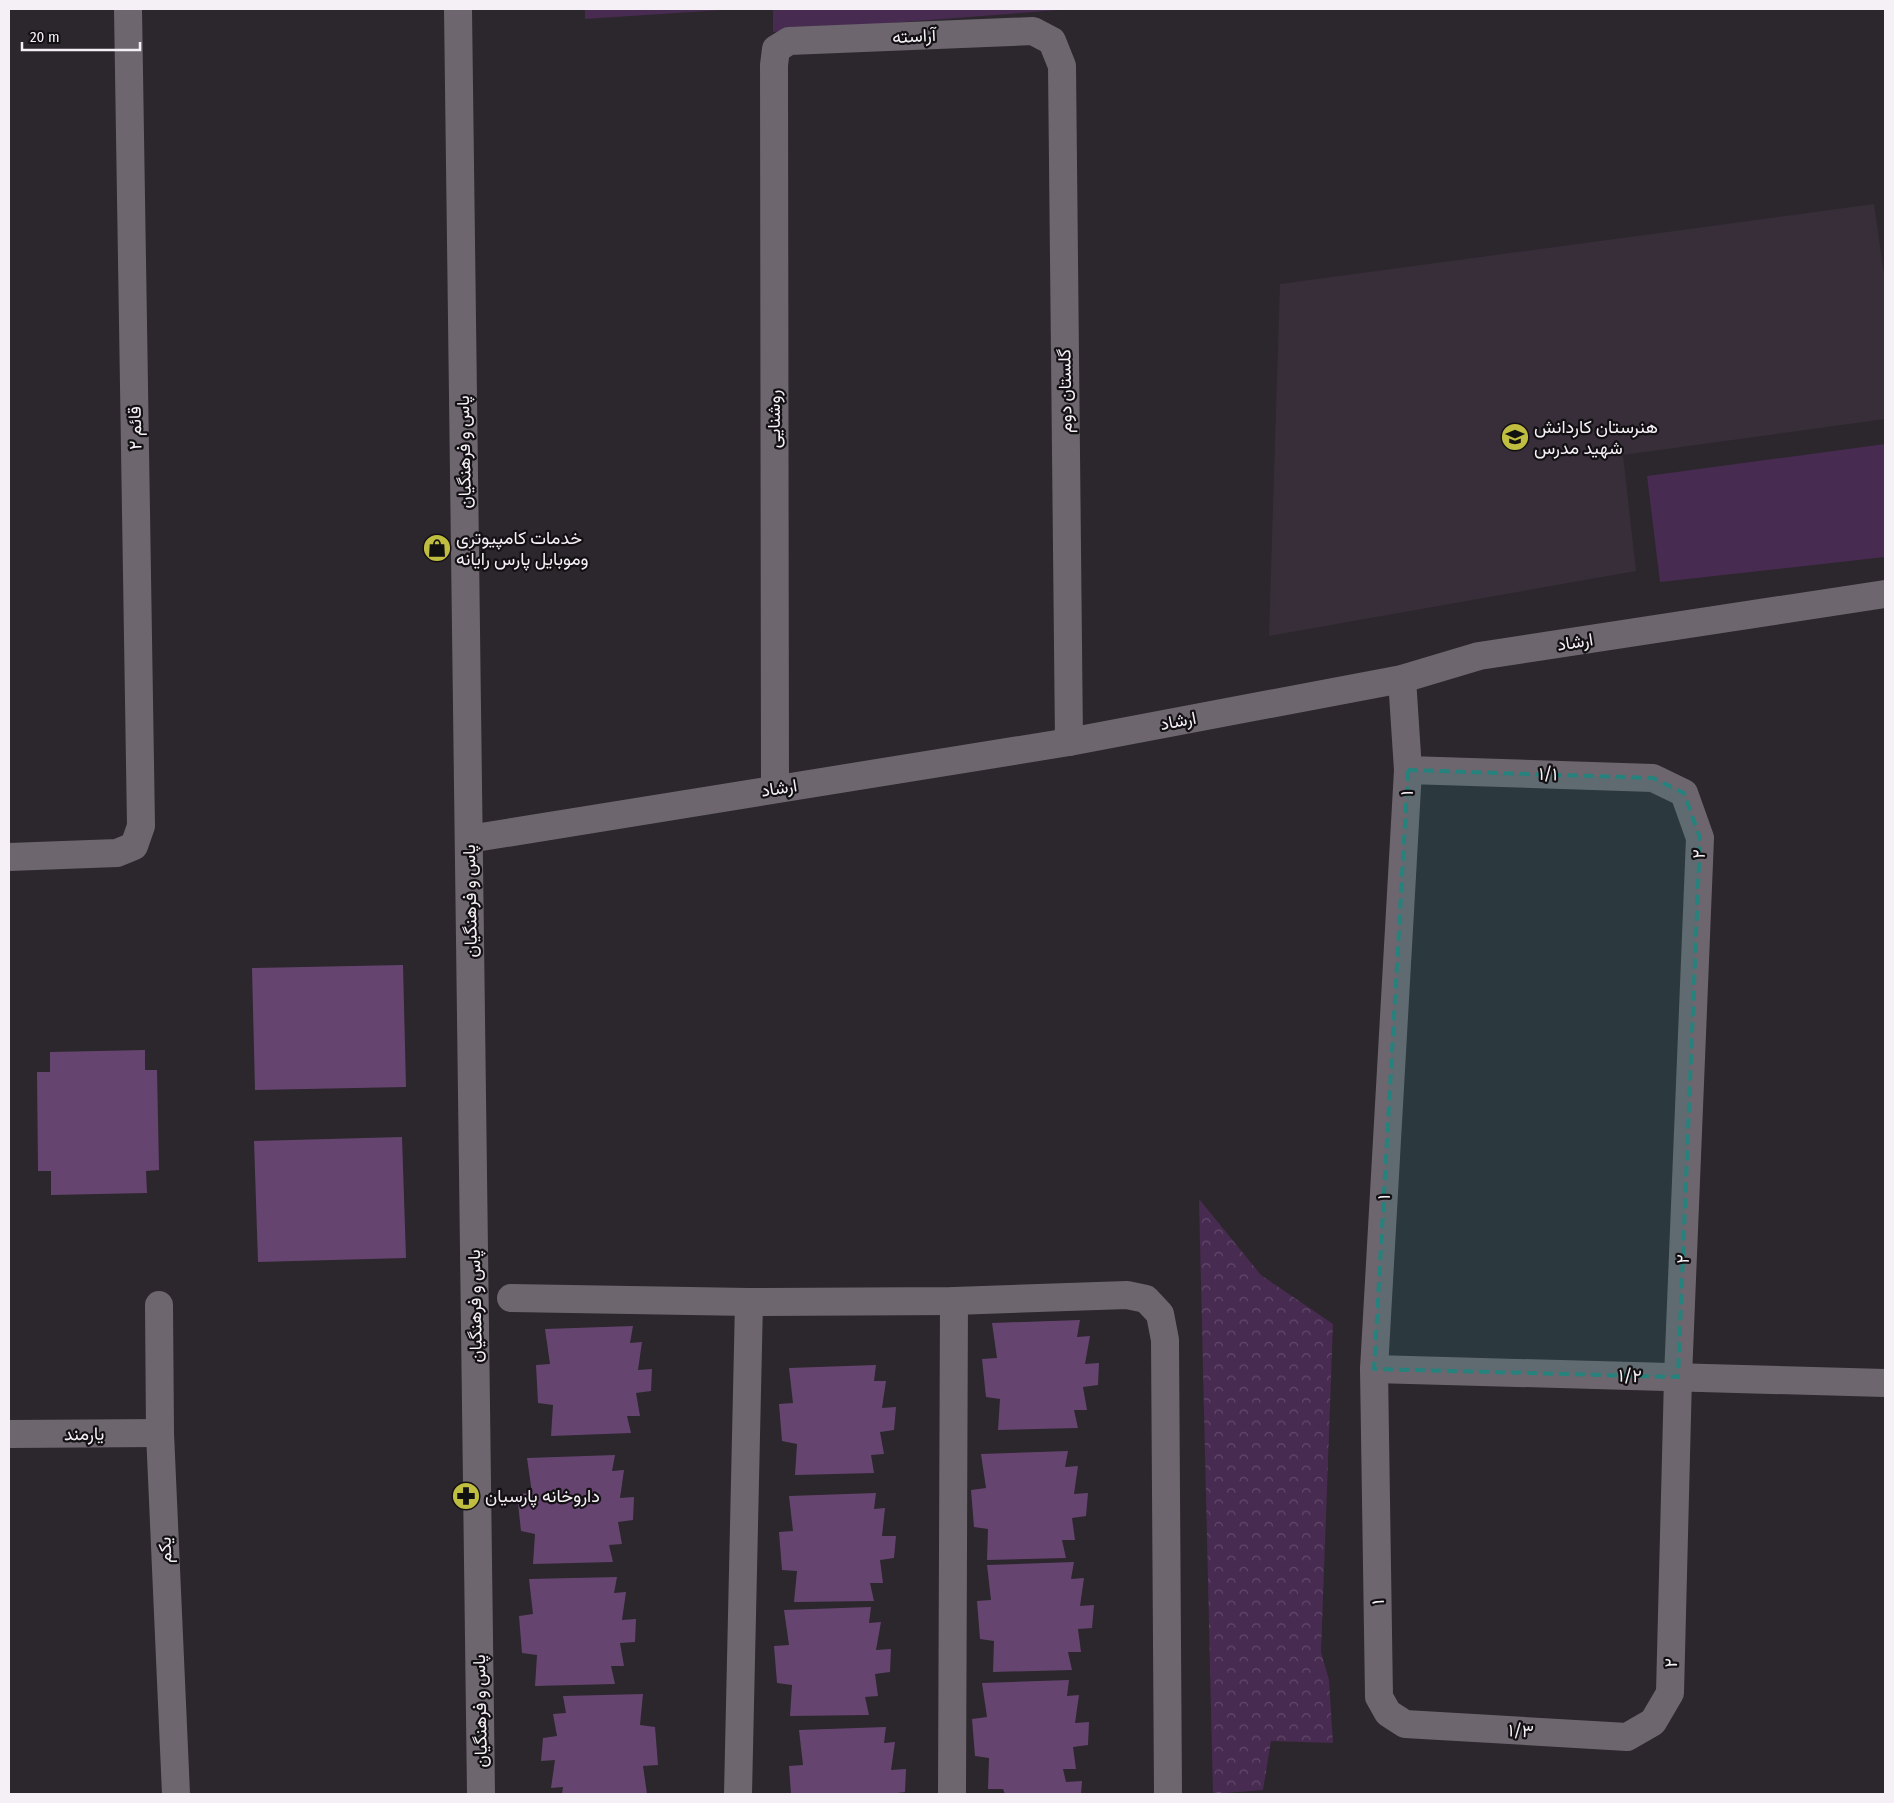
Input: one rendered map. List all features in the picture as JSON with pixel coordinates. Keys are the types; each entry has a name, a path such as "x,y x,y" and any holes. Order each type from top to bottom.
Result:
{"street":[{"name":"قائم ۲","path":"9,857 117,853 134,846 141,826 128,9"},
{"name":"پاس و فرهنگیان","path":"458,9 481,1794"},
{"name":"آراسته","path":"776,49 789,41 1033,30 1052,41"},
{"name":"گلستان دوم","path":"1052,41 1062,66 1069,742"},
{"name":"روشنایی","path":"774,788 774,65 776,49"},
{"name":"ارشاد","path":"469,839 774,788 1069,742 1402,679 1480,656 1885,594"},
{"name":"۱","path":"1388,1713 1379,1697 1374,1369 1408,770 1402,679"},
{"name":"۱/۱","path":"1408,770 1653,778 1684,793"},
{"name":"۲","path":"1653,1722 1670,1693 1678,1377 1700,838 1684,793"},
{"path":"511,1298 749,1302 954,1301 1127,1295 1146,1299 1160,1314 1165,1340 1168,1794"},
{"path":"952,1794 954,1301"},
{"path":"738,1794 749,1302"},
{"name":"یکم","path":"159,1305 160,1433 176,1794"},
{"name":"۱/۲","path":"1374,1369 1885,1383"},
{"name":"یارمند","path":"9,1434 160,1433"},
{"name":"۱/۳","path":"1388,1713 1405,1724 1627,1737 1653,1722"}],"highlighted area":[{"path":"1408,770 1653,778 1684,793 1700,838 1678,1377 1374,1369"}],"shaded area":[{"name":"هنرستان کاردانش شهید مدرس","path":"1874,204 1885,282 1885,419 1623,455 1636,571 1269,636 1280,284"}],"green space":[{"path":"585,9 738,9 585,19"},
{"path":"773,9 1072,9 773,32"},
{"path":"1885,444 1885,557 1660,582 1647,476"},
{"path":"1199,1199 1261,1275 1333,1324 1321,1652 1329,1680 1333,1743 1271,1741 1263,1790 1213,1794"}],"building":[{"path":"403,965 406,1087 255,1090 252,968"},
{"path":"145,1050 145,1070 157,1070 159,1170 146,1171 147,1193 51,1195 51,1171 38,1171 37,1072 50,1072 50,1052"},
{"path":"402,1137 406,1258 258,1262 254,1141"},
{"path":"1080,1320 1077,1337 1090,1336 1085,1364 1099,1363 1098,1385 1083,1387 1087,1410 1074,1410 1078,1428 998,1430 1000,1399 986,1397 982,1359 997,1358 992,1323"},
{"path":"633,1326 630,1343 642,1342 638,1370 652,1369 651,1391 636,1393 640,1416 627,1416 631,1433 551,1436 553,1405 538,1403 536,1365 550,1364 545,1329"},
{"path":"876,1365 874,1381 886,1381 882,1408 896,1407 894,1430 880,1432 884,1454 871,1455 874,1473 795,1475 797,1444 782,1441 779,1404 793,1403 789,1368"},
{"path":"1068,1451 1065,1467 1078,1466 1074,1494 1088,1493 1086,1516 1072,1518 1075,1540 1062,1540 1066,1558 987,1560 988,1529 974,1527 971,1490 986,1488 981,1454"},
{"path":"615,1455 612,1471 624,1470 620,1498 634,1497 633,1520 618,1522 622,1544 609,1545 613,1562 533,1564 535,1534 521,1531 517,1494 532,1493 527,1458"},
{"path":"876,1493 874,1509 885,1508 882,1536 896,1536 894,1558 880,1560 883,1583 870,1583 874,1601 794,1602 797,1571 782,1570 779,1532 793,1531 789,1496"},
{"path":"1074,1562 1071,1579 1084,1578 1080,1606 1094,1605 1092,1628 1078,1629 1081,1652 1068,1652 1072,1670 993,1672 994,1641 980,1639 977,1601 991,1600 987,1565"},
{"path":"617,1577 614,1593 626,1592 622,1620 636,1619 635,1642 620,1643 624,1666 611,1666 615,1684 535,1686 537,1655 522,1653 519,1616 533,1614 529,1579"},
{"path":"871,1607 869,1623 881,1622 876,1650 891,1649 890,1672 875,1674 878,1696 865,1697 869,1715 790,1716 792,1685 777,1683 774,1646 789,1645 784,1610"},
{"path":"1069,1680 1067,1696 1079,1695 1075,1723 1089,1722 1088,1745 1073,1747 1076,1769 1063,1769 1066,1782 1082,1781 1081,1794 1005,1794 1003,1789 988,1789 989,1758 975,1756 972,1719 987,1717 982,1683"},
{"path":"643,1694 640,1725 655,1727 658,1765 643,1766 647,1794 562,1794 563,1787 551,1788 555,1760 541,1761 543,1738 557,1736 553,1714 566,1713 563,1696"},
{"path":"886,1727 884,1743 895,1742 891,1770 906,1769 905,1792 890,1794 791,1794 789,1766 803,1765 799,1730"}],"place":[{"name":"هنرستان کاردانش شهید مدرس","path":"1515,437"},
{"name":"خدمات کامپیوتری وموبایل پارس رایانه","path":"437,548"},
{"name":"داروخانه پارسیان","path":"466,1496"}]}
